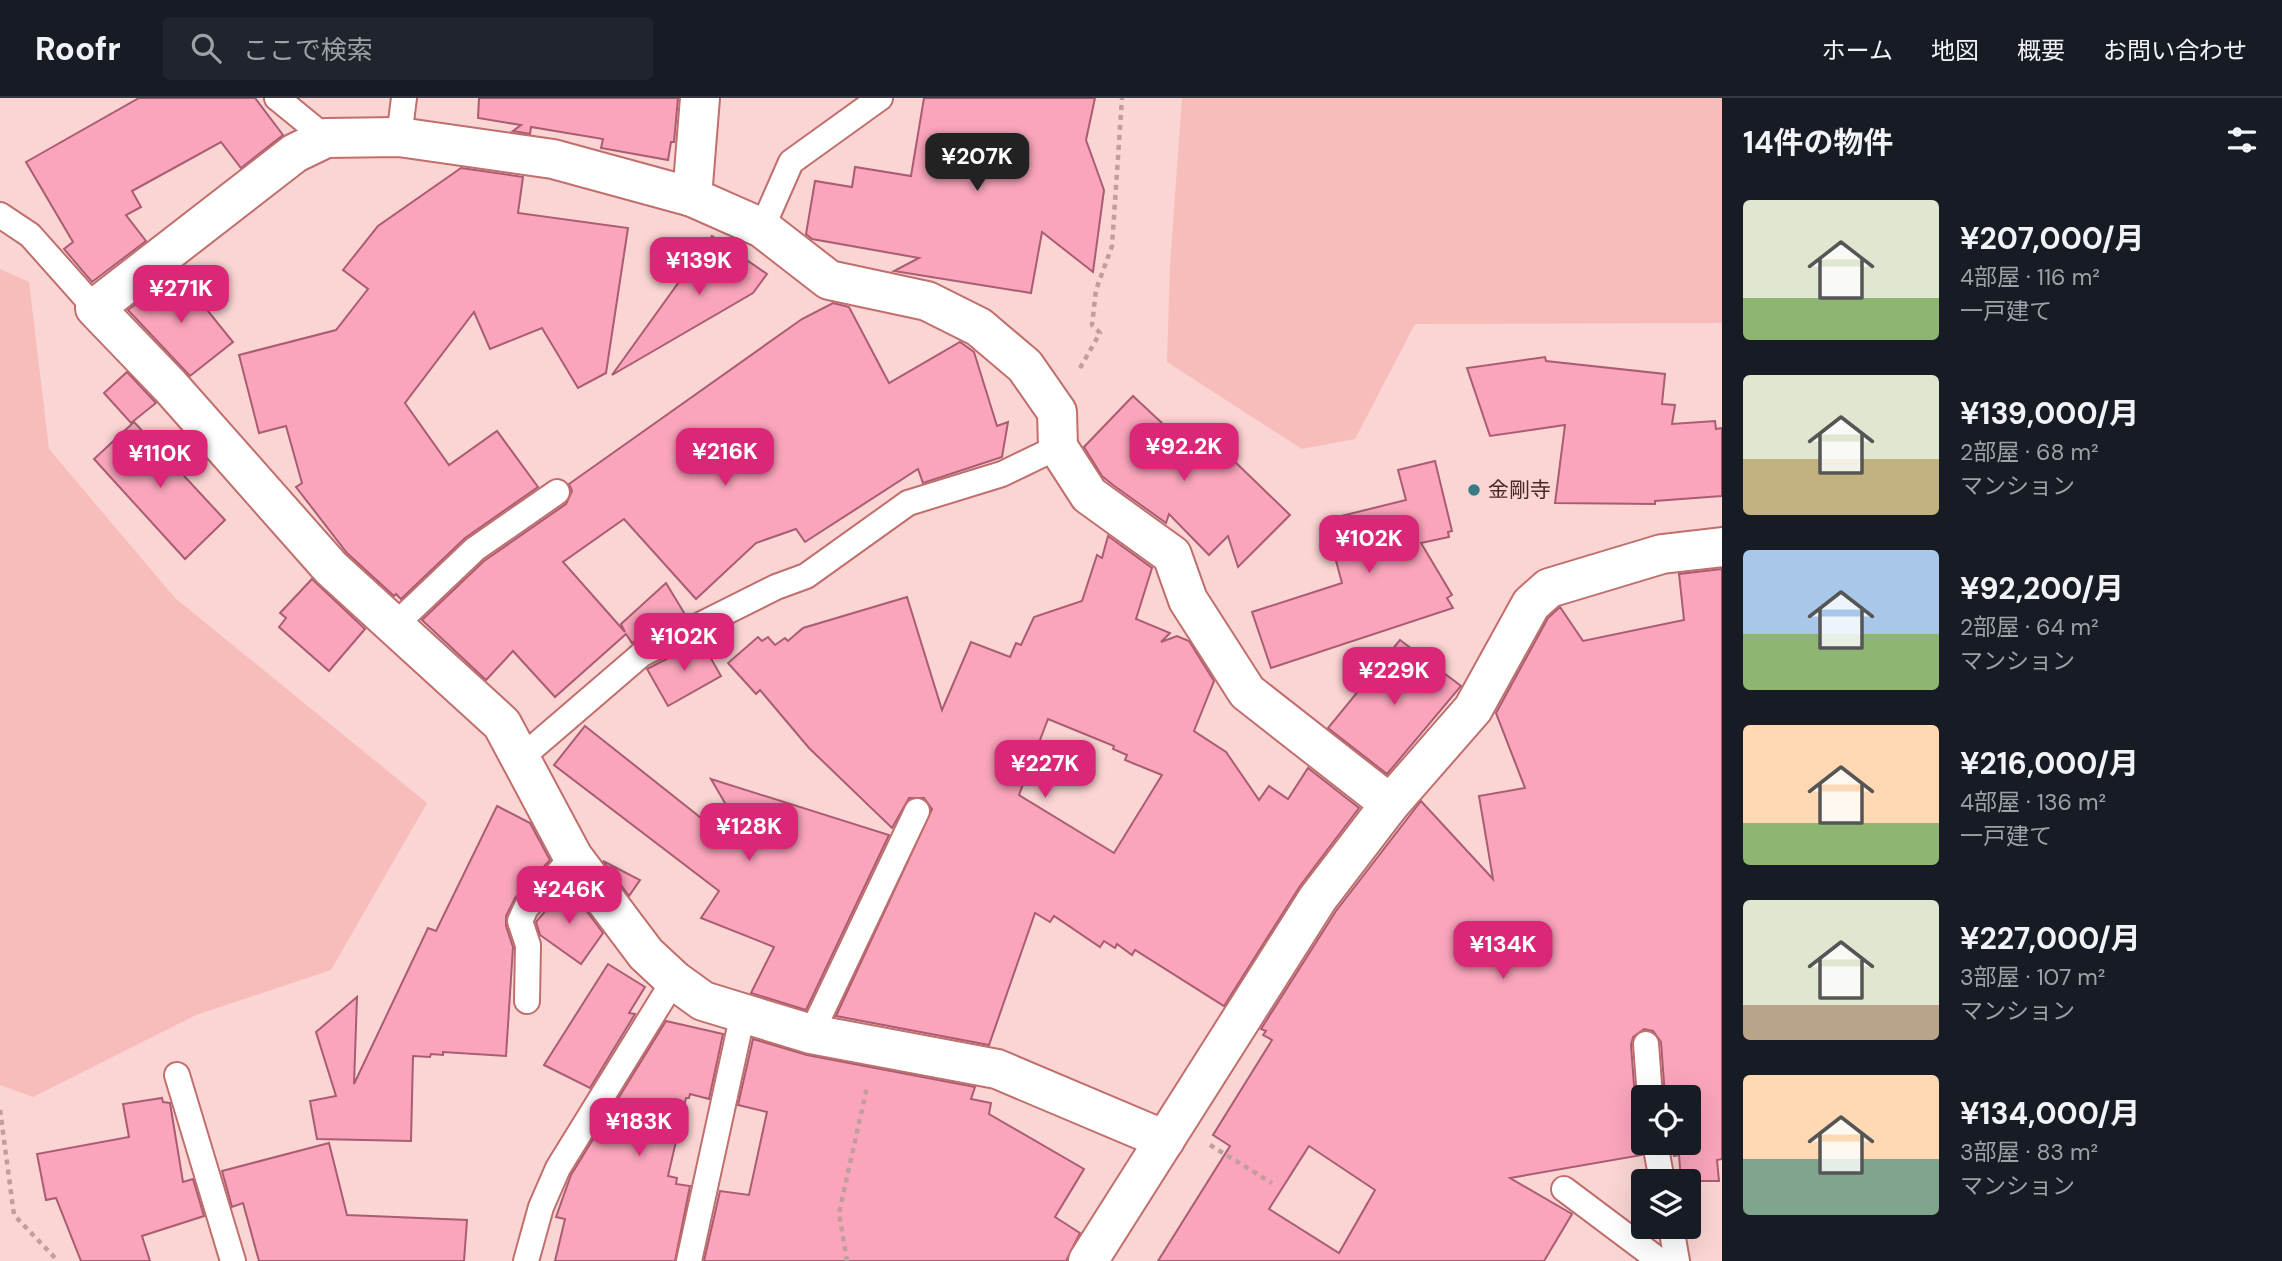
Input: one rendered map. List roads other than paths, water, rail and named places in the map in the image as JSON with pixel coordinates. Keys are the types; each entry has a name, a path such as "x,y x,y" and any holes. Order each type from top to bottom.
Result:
{"street":[{"path":"692,197 700,98"},
{"path":"1170,1132 997,1069 811,1034 704,1001 674,980 646,954 573,857 522,757 502,724 331,568 170,386 95,308 295,153 326,138 399,137 553,159 692,197 762,228 829,280 927,302 979,327 1025,366 1089,495 1172,555 1188,600 1247,691 1390,804"},
{"path":"1088,1261 1318,898 1390,804 1473,709 1531,604 1549,588 1662,554 1722,547"}],"lane":[{"path":"276,98 326,138"},
{"path":"399,137 404,98"},
{"path":"762,228 791,162 880,98"},
{"path":"0,215 30,234 95,308"},
{"path":"522,757 642,654 776,587 806,576 908,503 1002,474 1057,429"},
{"path":"394,626 475,549 557,492"},
{"path":"811,1034 917,811"},
{"path":"527,1001 528,945 520,921 526,908 573,857"},
{"path":"526,1261 541,1207 558,1168 674,980"},
{"path":"689,1261 743,1013"},
{"path":"1646,1044 1649,1085"},
{"path":"177,1075 233,1261"},
{"path":"1564,1189 1660,1261"},
{"path":"1673,1239 1677,1261"}],"place":[{"name":"金剛寺","path":"1474,490"}]}
